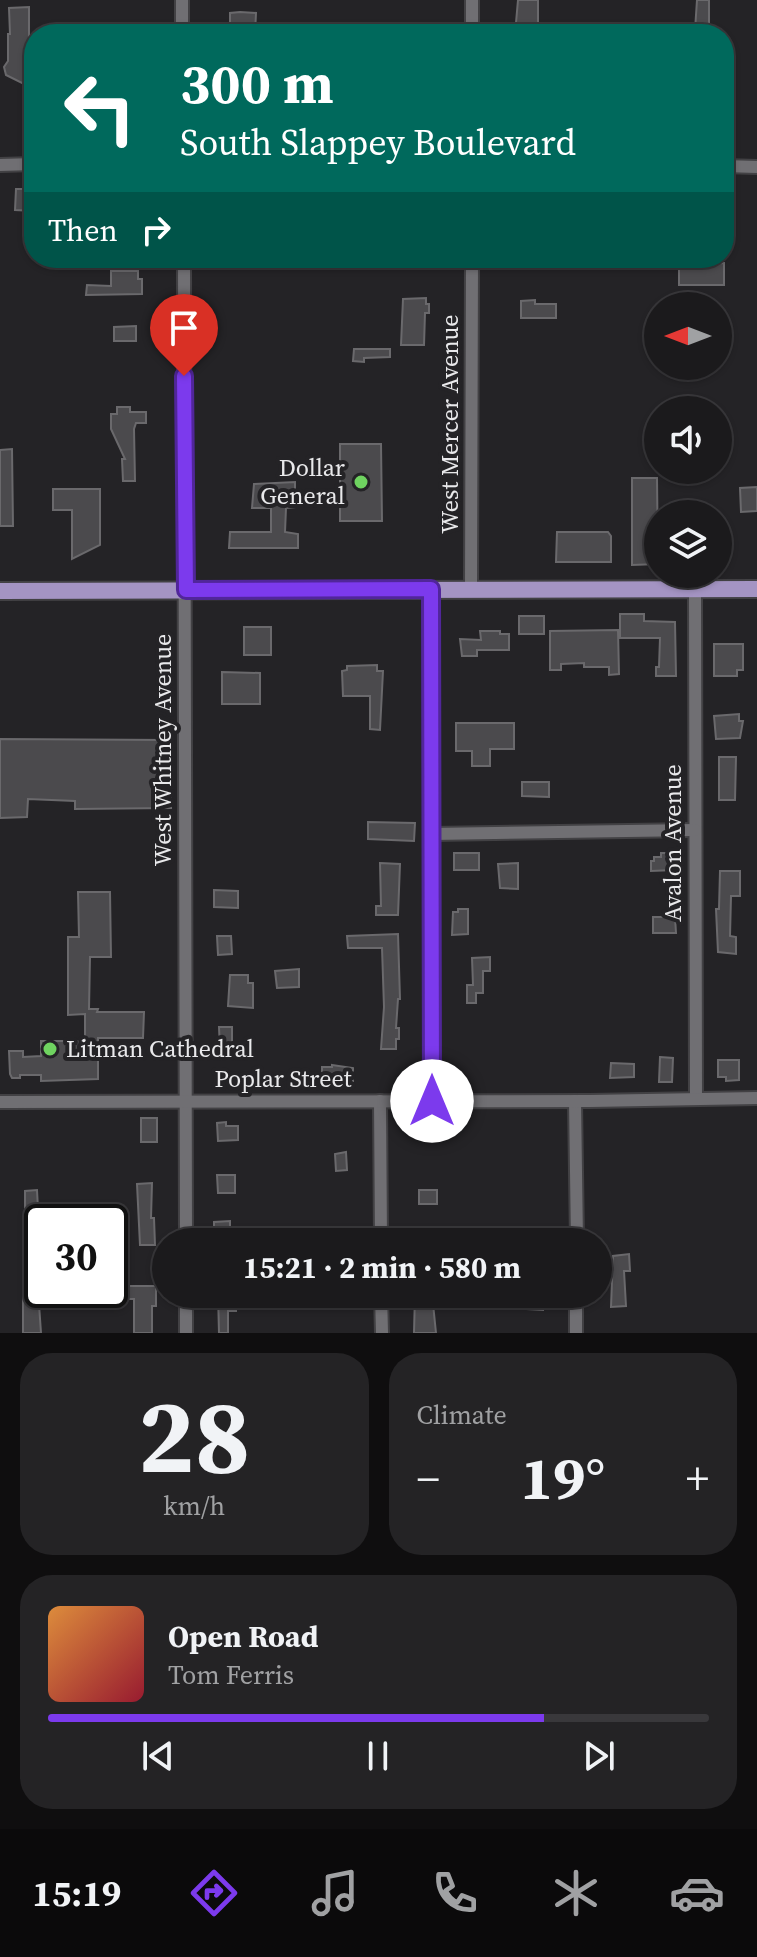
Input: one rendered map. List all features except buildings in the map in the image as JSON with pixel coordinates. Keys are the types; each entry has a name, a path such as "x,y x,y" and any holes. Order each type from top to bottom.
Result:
{"main road":[{"path":"0,591 757,589"}],"street":[{"path":"182,0 182,24"},
{"path":"472,0 472,24"},
{"path":"0,165 24,164"},
{"path":"734,166 757,167"},
{"name":"West Whitney Avenue","path":"184,268 186,1228"},
{"name":"West Mercer Avenue","path":"471,589 472,268"},
{"name":"Avalon Avenue","path":"695,588 696,1099"},
{"path":"431,589 432,1101"},
{"path":"432,834 695,830"},
{"name":"Poplar Street","path":"0,1102 757,1098"},
{"path":"380,1101 381,1228"},
{"path":"575,1101 577,1228"},
{"path":"186,1308 186,1333"},
{"path":"381,1308 382,1333"},
{"path":"576,1308 576,1333"}],"place":[{"name":"Dollar General","path":"361,482"},
{"name":"Litman Cathedral","path":"50,1049"}],"route":[{"path":"184,376 186,590 431,589 432,1101"}]}
